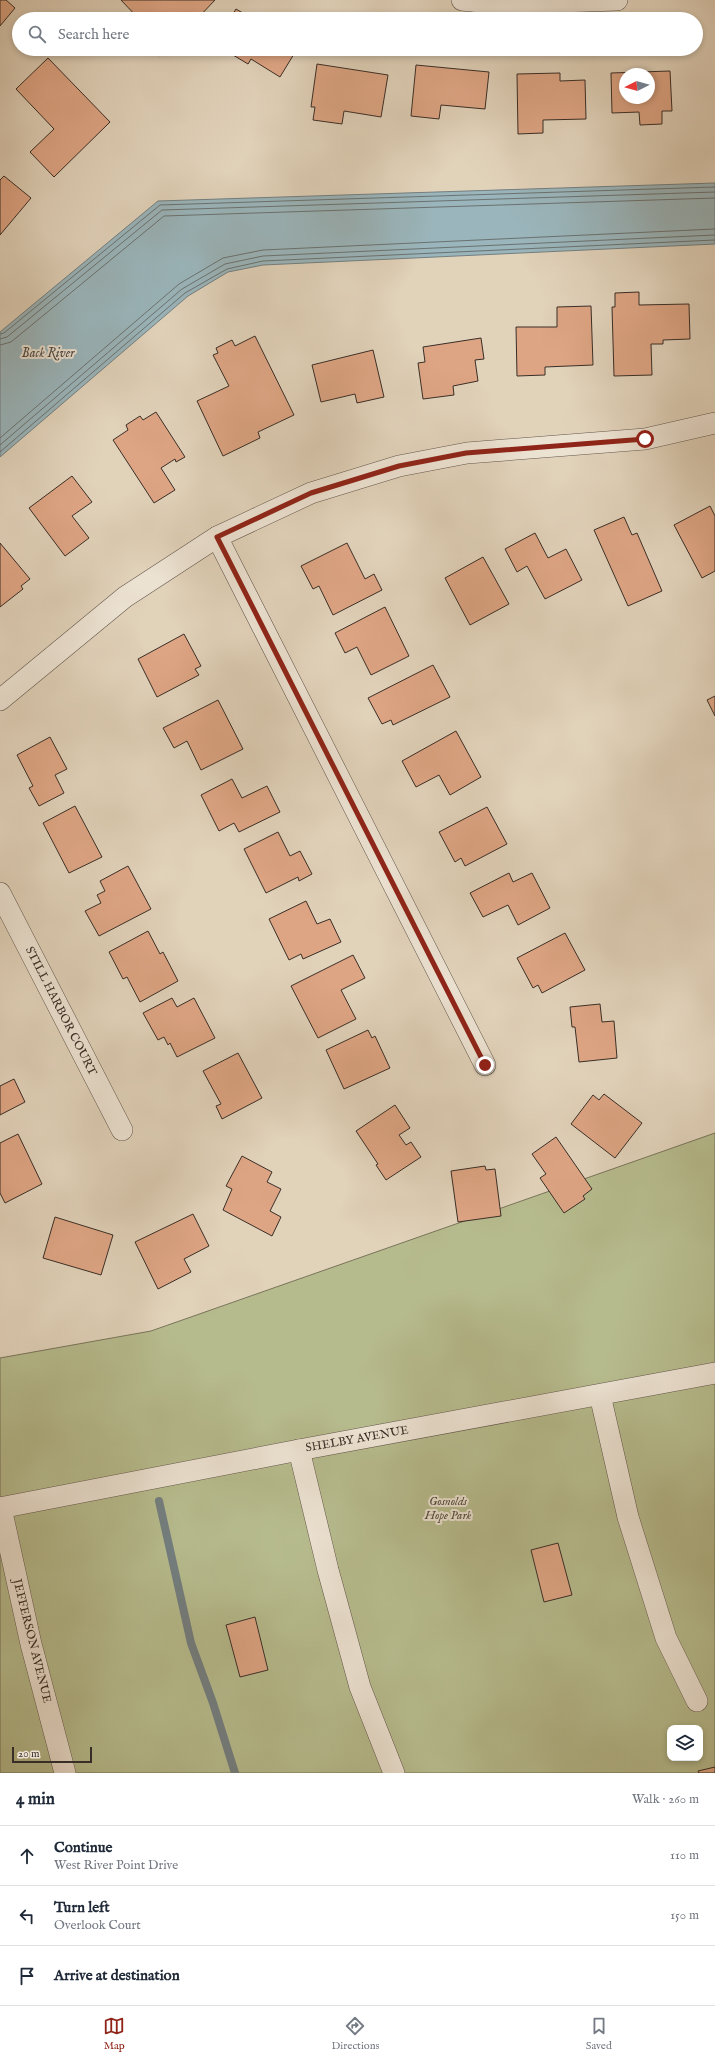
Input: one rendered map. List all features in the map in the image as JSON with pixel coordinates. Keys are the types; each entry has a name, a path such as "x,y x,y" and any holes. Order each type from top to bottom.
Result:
{"street":[{"path":"462,0 500,4 617,0"},
{"path":"0,700 125,597 217,537 311,493 399,466 466,453 645,439 715,423"},
{"path":"217,537 485,1065"},
{"name":"STILL HARBOR COURT","path":"0,893 122,1130"},
{"name":"SHELBY AVENUE","path":"0,1508 299,1450 715,1373"},
{"path":"600,1395 628,1517 666,1638 697,1701"},
{"path":"299,1450 328,1570 360,1687 394,1773"},
{"name":"JEFFERSON AVENUE","path":"0,1508 31,1644 65,1773"}],"green space":[{"name":"Gosnolds Hope Park","path":"715,1133 715,1773 0,1773 0,1358 151,1331"}],"water":[{"name":"Back River","path":"715,183 715,244 263,265 228,272 188,296 0,457 0,332 158,201"}],"building":[{"path":"0,0 6,0 15,8 0,26"},
{"path":"121,0 215,0 204,12 132,12"},
{"path":"236,9 241,12 234,12"},
{"path":"235,56 293,56 280,77 251,59 248,64"},
{"path":"48,58 110,122 54,177 30,152 54,129 16,89"},
{"path":"317,64 388,75 381,117 344,111 342,124 313,120 315,107 311,107"},
{"path":"416,65 489,72 485,109 441,105 439,119 411,116"},
{"path":"670,71 672,111 662,111 662,124 640,125 639,112 612,113 611,73 619,73 619,104 655,104 655,72"},
{"path":"560,73 560,81 585,80 586,119 543,120 543,133 518,134 517,74"},
{"path":"4,176 31,198 0,235 0,180"},
{"path":"639,292 639,305 689,304 690,339 663,340 663,344 651,344 652,375 614,376 612,307 615,307 615,293"},
{"path":"591,306 593,365 545,367 545,375 517,376 516,327 557,327 557,307"},
{"path":"255,336 294,415 258,432 260,438 223,456 197,401 229,386 213,355 218,353 216,348 232,340 235,346"},
{"path":"481,338 484,359 475,360 478,381 453,386 454,395 423,399 418,363 425,362 423,347"},
{"path":"373,350 384,397 357,403 355,394 321,402 312,365"},
{"path":"156,412 185,457 176,462 175,459 161,468 175,490 154,503 113,440 128,430 126,425 140,416 143,420"},
{"path":"72,476 92,502 72,516 89,538 65,556 29,508"},
{"path":"710,506 715,516 715,571 702,578 674,525"},
{"path":"624,517 632,535 637,533 662,591 628,606 594,530"},
{"path":"535,533 548,558 566,549 582,580 545,599 527,566 517,572 505,549"},
{"path":"0,543 30,579 21,586 23,589 0,607"},
{"path":"347,543 365,579 374,574 382,590 333,615 319,586 313,589 301,566"},
{"path":"483,557 509,604 470,625 445,578"},
{"path":"385,607 409,656 371,675 357,647 345,653 335,633"},
{"path":"184,634 201,666 195,669 199,675 157,697 138,659"},
{"path":"433,665 450,697 393,725 391,720 382,724 368,698"},
{"path":"715,696 715,716 707,700"},
{"path":"218,700 243,749 201,770 187,741 174,748 163,728"},
{"path":"456,731 481,777 450,795 439,775 416,787 402,761"},
{"path":"50,737 67,769 55,775 64,793 39,806 29,788 33,786 17,755"},
{"path":"232,779 242,798 267,786 280,812 239,832 234,823 219,831 201,795"},
{"path":"75,806 102,857 69,873 43,823"},
{"path":"487,807 507,844 465,866 461,858 455,862 439,832"},
{"path":"278,832 290,856 300,851 312,874 299,881 298,877 266,893 244,849"},
{"path":"128,866 151,909 99,936 85,911 101,903 97,895 105,891 100,881"},
{"path":"509,873 513,882 532,873 550,908 518,925 508,905 483,917 470,893"},
{"path":"306,901 317,924 330,919 341,942 303,959 301,954 289,960 269,919"},
{"path":"148,931 160,954 163,952 178,981 140,1002 127,977 123,979 109,952"},
{"path":"565,933 585,970 542,993 538,985 533,988 517,958"},
{"path":"353,955 365,978 341,990 356,1019 318,1038 291,986"},
{"path":"172,998 177,1007 194,998 215,1038 177,1057 170,1043 168,1045 164,1037 158,1040 143,1013"},
{"path":"600,1004 602,1022 614,1021 617,1058 579,1062 575,1027 572,1027 570,1007"},
{"path":"368,1030 372,1038 375,1036 390,1068 344,1089 326,1050"},
{"path":"238,1053 262,1098 222,1119 216,1106 221,1104 203,1071"},
{"path":"14,1079 25,1102 0,1115 0,1086"},
{"path":"604,1094 642,1123 615,1158 571,1124 593,1095 599,1100"},
{"path":"395,1105 410,1128 399,1135 406,1145 411,1142 421,1157 386,1180 376,1165 378,1164 356,1131"},
{"path":"18,1134 42,1184 5,1203 0,1193 0,1143"},
{"path":"556,1137 592,1189 583,1196 585,1199 564,1213 540,1178 546,1174 532,1154"},
{"path":"242,1156 272,1172 267,1182 281,1189 270,1211 281,1217 272,1236 223,1210 232,1189 226,1186"},
{"path":"485,1166 486,1170 495,1169 501,1216 458,1222 451,1171"},
{"path":"193,1214 209,1246 184,1259 191,1272 158,1289 135,1242"},
{"path":"55,1217 113,1235 101,1275 43,1258"},
{"path":"558,1543 572,1595 544,1602 531,1550"},
{"path":"255,1617 268,1670 240,1677 226,1625"},
{"path":"715,1767 715,1773 699,1773 698,1771"}],"waterway":[{"path":"159,1501 191,1643 213,1703 235,1773"}],"route":[{"path":"485,1065 217,537 311,493 399,466 466,453 645,439"}]}
